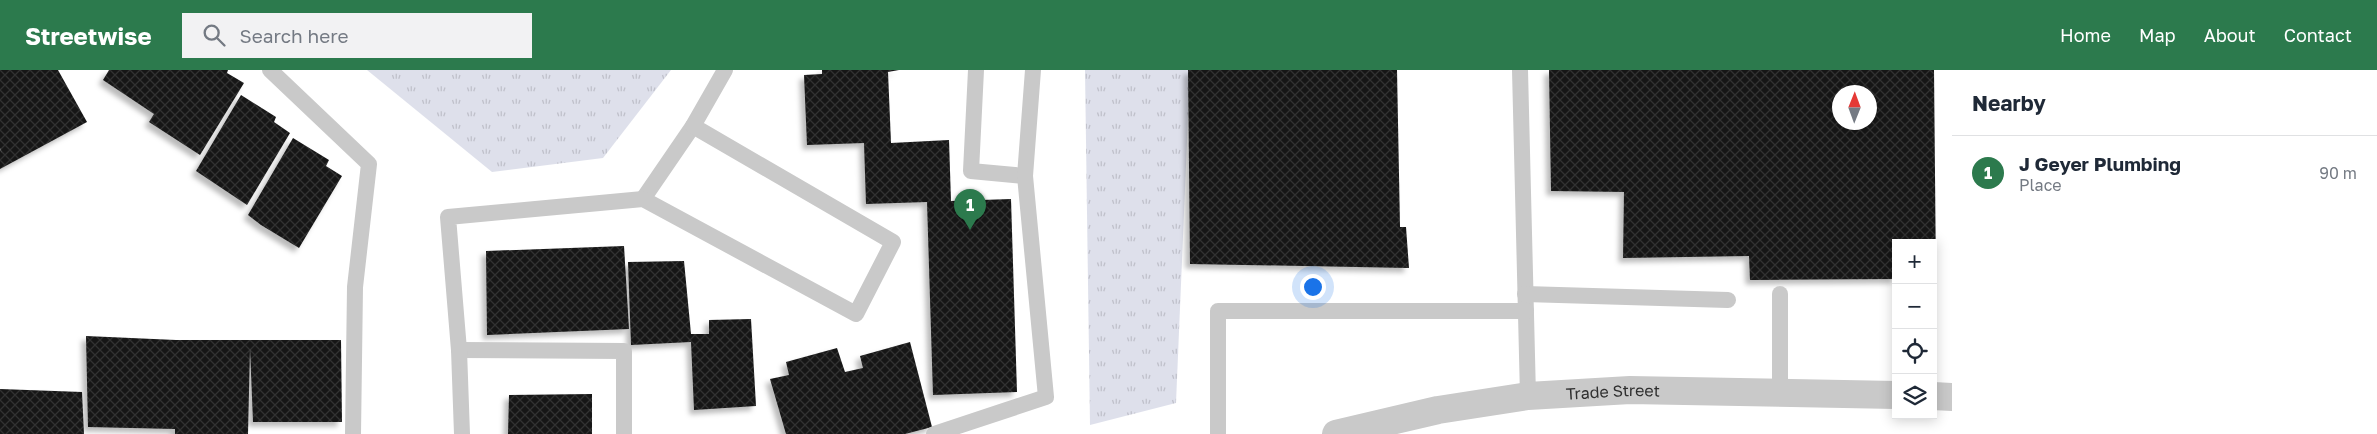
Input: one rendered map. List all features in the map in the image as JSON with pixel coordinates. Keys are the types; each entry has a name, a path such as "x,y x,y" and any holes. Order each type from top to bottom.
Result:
{"street":[{"name":"Trade Street","path":"1336,434 1440,422 1528,396 1630,390 1892,395"},
{"path":"1937,396 1952,396"}],"lane":[{"path":"270,70 369,164 355,287 353,434"},
{"path":"643,199 693,126 725,70"},
{"path":"976,70 971,171 1025,176"},
{"path":"934,434 1046,397 1025,176 1033,70"},
{"path":"1520,70 1528,396"},
{"path":"462,434 459,350 448,217 643,199 856,314 893,242 693,126"},
{"path":"1526,294 1728,300"},
{"path":"1780,294 1780,393"},
{"path":"1218,434 1218,310 1526,311"},
{"path":"459,350 624,352 624,434"}],"green space":[{"path":"367,70 671,70 603,158 492,172"},
{"path":"1085,70 1190,70 1176,403 1090,425"}],"building":[{"path":"0,70 58,70 87,122 0,169 0,149 2,153 0,148"},
{"path":"109,70 228,70 227,73 244,83 200,155 149,122 154,114 103,80"},
{"path":"822,70 899,70 888,72 891,143 949,140 951,201 1011,199 1017,392 933,395 927,202 866,204 864,143 807,145 804,75 822,74"},
{"path":"1188,70 1397,70 1400,227 1406,227 1409,268 1190,264"},
{"path":"1549,70 1934,70 1936,239 1892,239 1892,279 1750,280 1749,256 1623,258 1624,192 1551,191"},
{"path":"241,95 276,117 274,122 290,133 247,205 196,171"},
{"path":"293,138 329,160 326,166 342,176 299,248 248,215"},
{"path":"624,246 629,329 487,335 486,251"},
{"path":"684,261 691,334 709,334 709,320 751,319 756,406 694,410 691,342 631,345 628,262"},
{"path":"86,336 176,340 341,340 342,422 253,422 250,348 248,434 175,434 175,429 88,427"},
{"path":"910,342 932,427 905,434 786,434 770,379 789,375 786,362 837,348 845,372 863,368 860,356"},
{"path":"0,389 82,392 84,434 0,434"},
{"path":"592,394 592,434 508,434 509,395"}],"place":[{"name":"J Geyer Plumbing","path":"970,230"}]}
